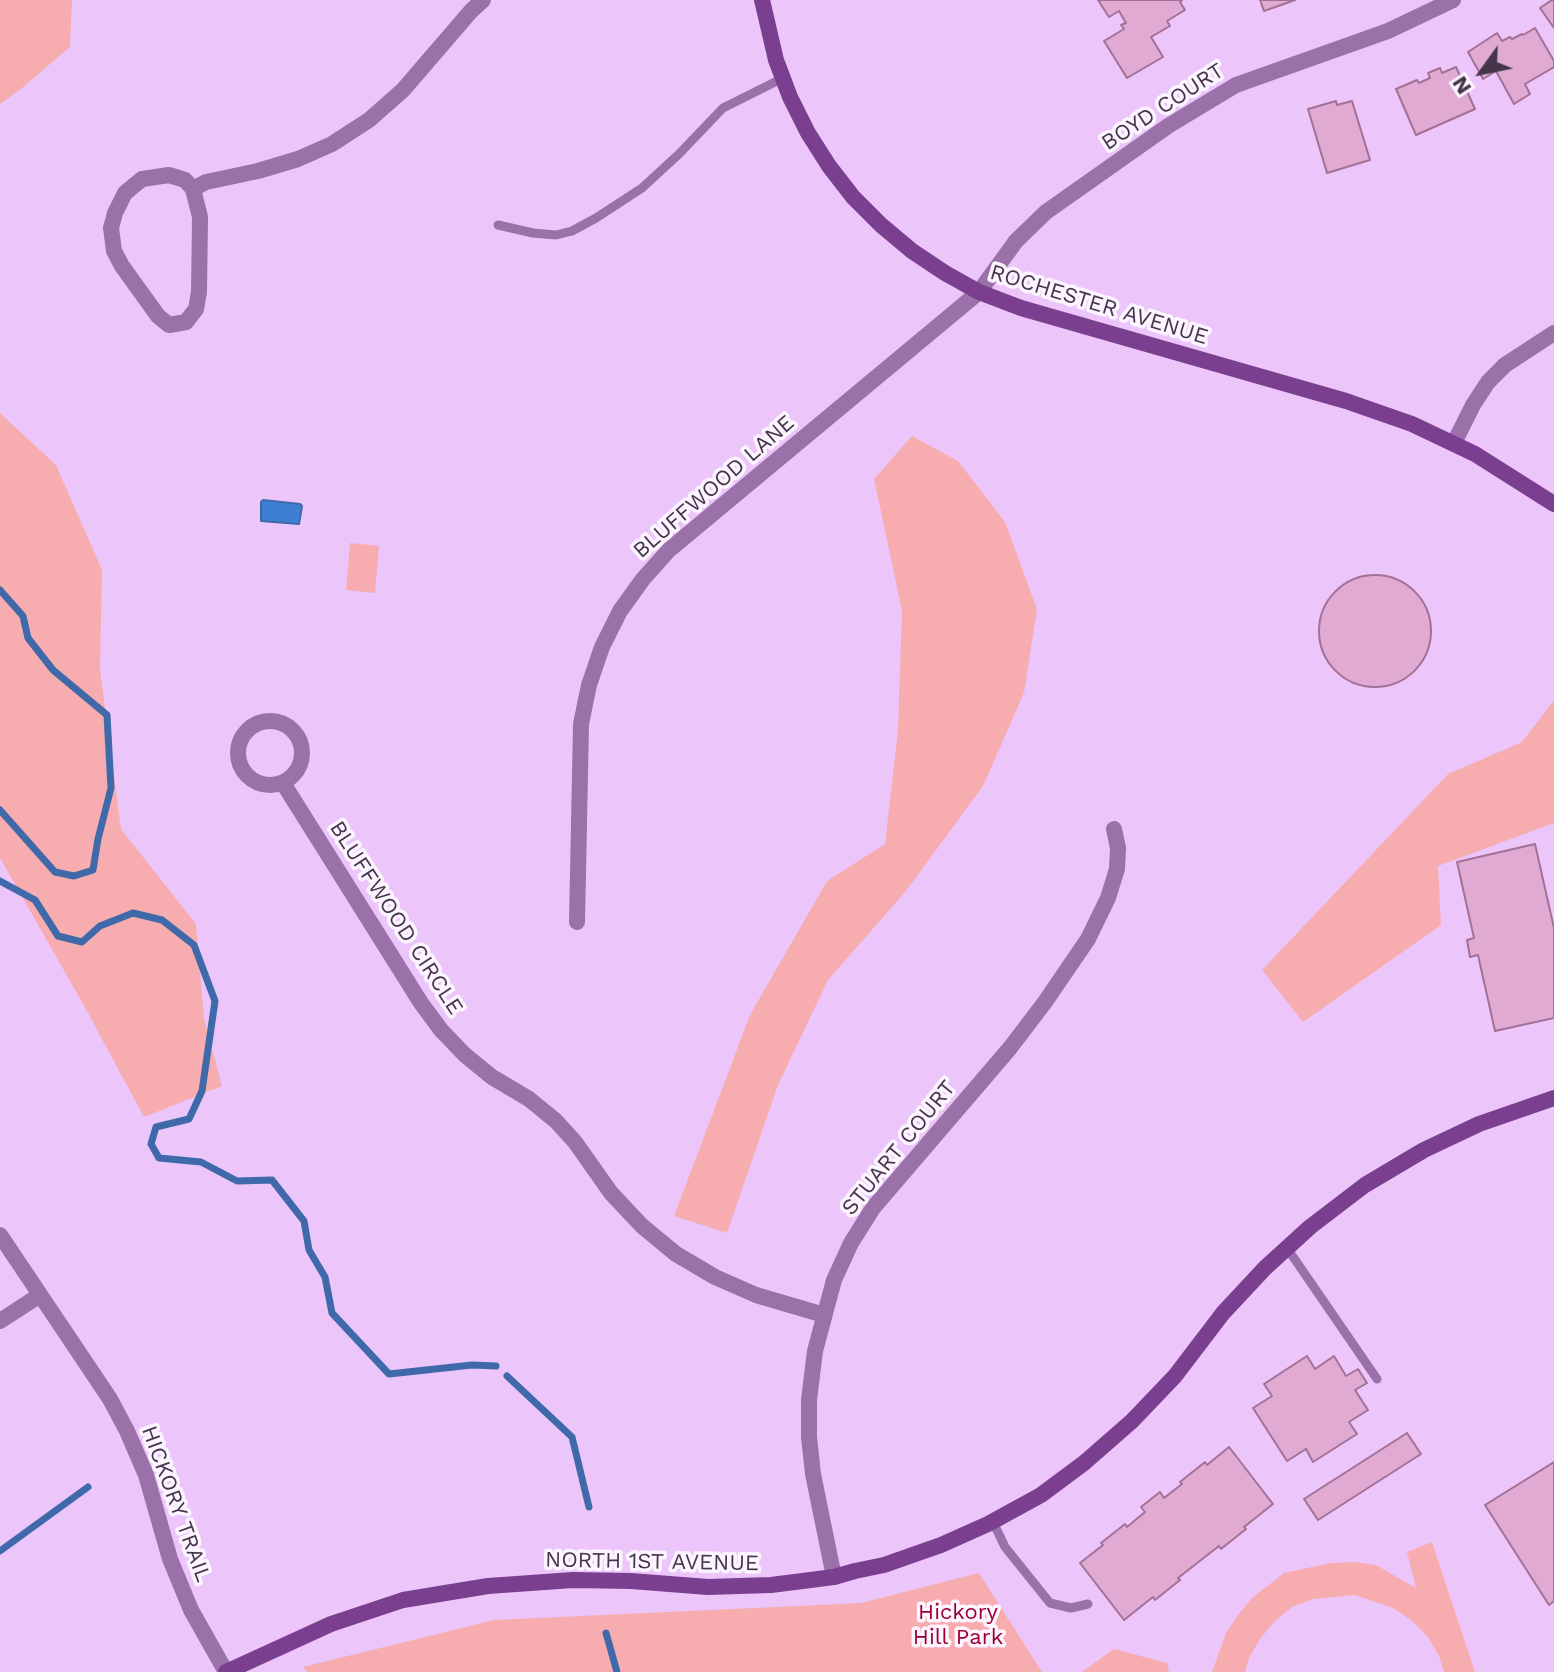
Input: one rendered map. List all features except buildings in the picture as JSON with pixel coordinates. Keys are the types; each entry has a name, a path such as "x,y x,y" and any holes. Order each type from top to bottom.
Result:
{"main road":[{"name":"ROCHESTER AVENUE","path":"762,0 783,78 808,133 829,166 853,197 881,225 945,273 979,292 1021,308 1346,401 1412,424 1454,443 1554,504"},
{"name":"NORTH 1ST AVENUE","path":"226,1672 331,1624 403,1600 488,1586 573,1580 771,1585 834,1577 884,1565 941,1545 993,1522 1041,1495 1084,1463 1132,1421 1175,1376 1223,1313 1265,1268 1310,1227 1365,1185 1424,1150 1502,1115 1554,1098"}],"street":[{"path":"193,189 206,182 298,159 345,136 403,90 483,0"},
{"name":"BOYD COURT","path":"979,292 1016,241 1046,212 1181,118 1236,85 1388,31 1453,0"},
{"path":"169,175 185,180 193,189 200,217 196,309 186,322 169,325 158,316 122,266 114,251 111,228 125,193 142,179 169,175"},
{"name":"BLUFFWOOD LANE","path":"577,922 581,724 593,672 620,611 669,550 979,292"},
{"path":"1454,443 1488,382 1505,365 1554,333"},
{"path":"277,721 294,731 300,740 302,760 292,778 283,783 272,786 261,784 251,780 243,771 238,750 241,739 256,724 277,721"},
{"name":"BLUFFWOOD CIRCLE","path":"283,783 421,1003 465,1055 556,1121 611,1193 642,1226 676,1254 715,1277 756,1295 824,1315"},
{"name":"STUART COURT","path":"834,1577 813,1474 809,1400 815,1351 834,1280 851,1243 873,1208 1010,1048 1088,939 1108,898 1117,869 1118,848 1114,829"},
{"name":"HICKORY TRAIL","path":"0,1235 110,1399 127,1431 146,1475 170,1559 191,1610 226,1672"},
{"path":"0,1321 40,1295"}],"lane":[{"path":"498,225 556,235 572,231 642,188 723,108 783,78"},
{"path":"1287,1248 1377,1379"},
{"path":"993,1522 1005,1547 1050,1603 1071,1608 1088,1604"}],"green space":[{"path":"0,0 72,0 70,47 0,104"},
{"path":"0,413 56,465 102,570 100,670 121,829 196,924 204,1019 222,1086 144,1117 0,858"},
{"path":"912,436 958,461 1005,522 1037,609 1024,693 983,786 906,891 828,980 778,1085 727,1233 674,1216 750,1015 827,881 885,844 898,729 902,611 874,479"},
{"path":"350,543 379,546 375,593 346,590"},
{"path":"1554,700 1554,823 1438,866 1441,925 1303,1022 1262,970 1448,774 1522,742"},
{"path":"1432,1542 1475,1672 1444,1672 1428,1637 1411,1620 1393,1608 1355,1595 1313,1599 1292,1607 1260,1639 1245,1672 1212,1672 1226,1633 1238,1615 1252,1598 1284,1573 1331,1563 1354,1562 1376,1565 1416,1588 1407,1552"},
{"name":"Hickory Hill Park","path":"979,1573 1042,1672 307,1672 303,1667 494,1620 861,1603"},
{"path":"1114,1649 1167,1663 1169,1672 1082,1672"}],"water":[{"path":"263,500 300,504 299,524 261,521"}],"waterway":[{"path":"0,590 23,616 28,638 53,670 107,715 111,788 93,870 74,876 55,872 0,810"},
{"path":"0,881 35,900 58,936 82,942 100,926 133,913 162,920 194,945 215,1001 202,1091 189,1119 156,1127 151,1144 159,1158 201,1162 237,1181 272,1180 304,1221 309,1250 325,1277 332,1313 389,1374 472,1365 496,1366"},
{"path":"507,1376 572,1437 589,1507"},
{"path":"0,1551 88,1487"},
{"path":"606,1633 617,1672"}]}
